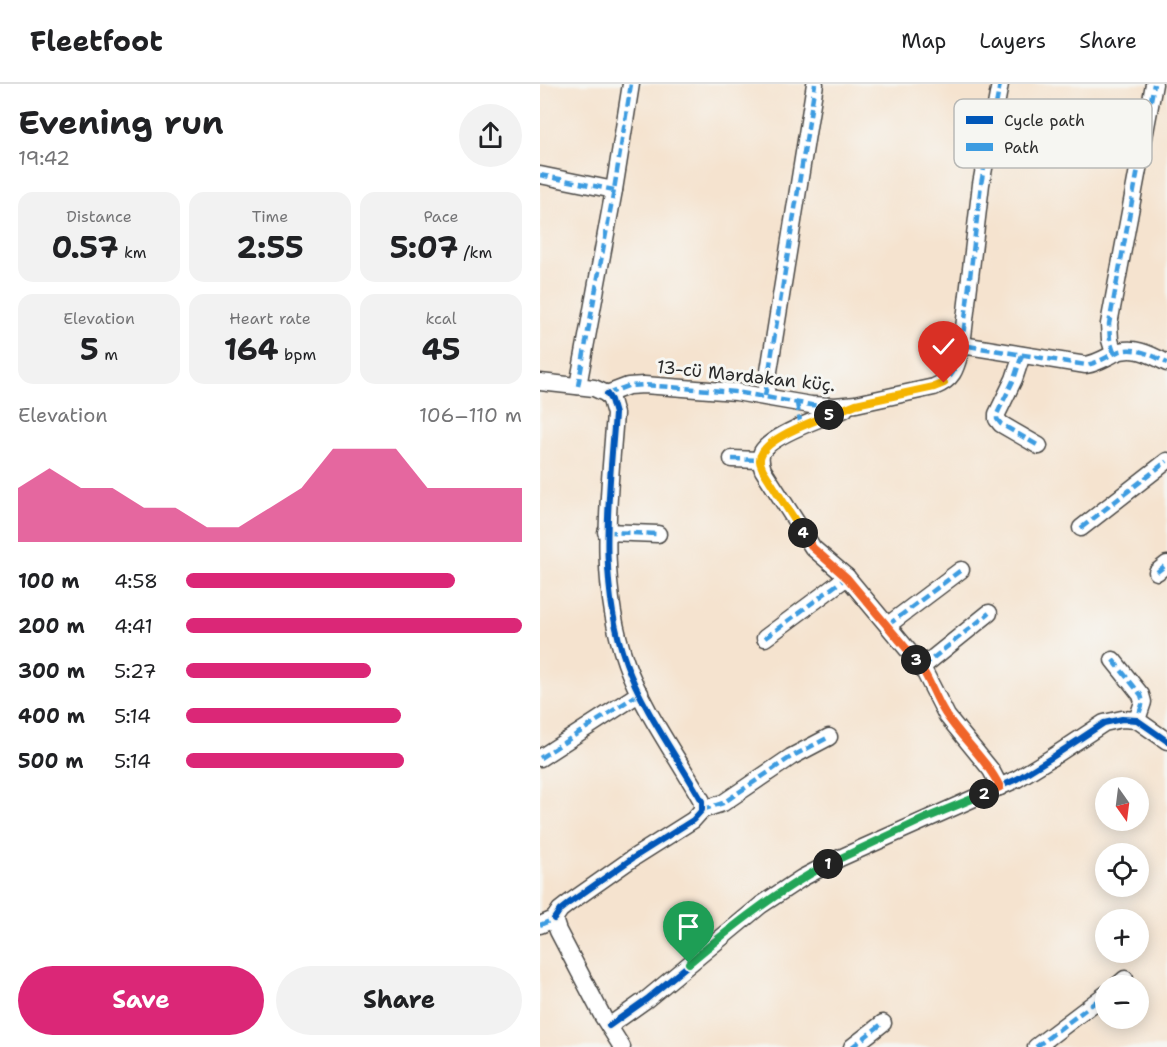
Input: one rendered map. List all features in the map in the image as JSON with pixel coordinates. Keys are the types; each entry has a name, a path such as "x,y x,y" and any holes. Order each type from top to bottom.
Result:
{"street":[{"path":"578,386 631,84"},
{"path":"765,396 815,84"},
{"name":"13-cü Mərdəkan küç.","path":"997,99 1000,84"},
{"path":"1151,99 1154,84"},
{"name":"13-cü Mərdəkan küç.","path":"607,394 628,386 644,385 765,396 798,403 835,406 856,404 944,383 952,377 955,371 962,345 984,168"},
{"path":"1114,353 1110,340 1110,324 1139,168"},
{"path":"540,175 614,190"},
{"path":"962,345 1086,365 1104,360 1114,353 1137,350 1147,352 1167,363"},
{"path":"1022,355 1014,379 997,414 997,419 1001,424 1039,446"},
{"path":"540,382 594,388 607,394 611,400 615,414 606,532 607,573 615,619 626,664 640,693 702,801 702,810"},
{"path":"798,403 801,427"},
{"path":"856,404 801,427 767,445 761,453 760,460 763,470 813,548 847,578 922,667 947,716 991,770 1000,787"},
{"path":"732,459 760,460"},
{"path":"1082,528 1167,461"},
{"path":"606,532 658,534"},
{"path":"888,625 961,570"},
{"path":"765,638 847,578"},
{"path":"922,667 989,613"},
{"path":"1113,660 1142,695 1143,702 1137,720"},
{"path":"540,758 640,693"},
{"path":"609,1026 642,1003 731,928 781,891 840,858 1000,787 1052,758 1104,723 1122,719 1137,720 1167,741"},
{"path":"622,1047 558,931 547,922 569,903 633,858 693,820 702,810 723,803 791,757 829,737"},
{"path":"1036,1047 1095,1002"},
{"path":"852,1047 883,1023"}],"marked path":[{"path":"578,386 631,84"},
{"path":"765,396 815,84"},
{"path":"997,99 1000,84"},
{"path":"1151,99 1154,84"},
{"path":"962,345 984,168"},
{"path":"1114,353 1109,324 1138,168"},
{"path":"540,175 614,190"},
{"path":"607,394 628,386 644,385 736,392 811,405 856,404 934,387 947,380 954,370 962,345 1086,365 1120,351 1134,350 1167,363"},
{"path":"1022,355 1014,379 997,414 997,419 1001,424 1039,446"},
{"path":"797,403 801,427"},
{"path":"846,409 776,439 762,452 763,470 813,548 847,577 922,667 947,716 991,770 1000,787"},
{"path":"732,459 760,460"},
{"path":"1081,528 1167,461"},
{"path":"606,532 658,534"},
{"path":"1157,572 1167,564"},
{"path":"888,625 961,570"},
{"path":"765,638 847,577"},
{"path":"922,667 989,613"},
{"path":"1113,660 1141,695 1143,702 1137,720"},
{"path":"540,758 640,693"},
{"path":"702,810 723,803 791,757 829,737"},
{"path":"540,925 554,919"},
{"path":"1036,1047 1095,1002"},
{"path":"852,1047 883,1023"}],"cycle path":[{"path":"554,919 569,903 693,820 702,810 702,801 640,696 626,663 617,632 611,602 607,539 615,414 607,394"},
{"path":"609,1026 647,999 761,905 802,878 840,858 1017,779 1104,723 1122,719 1137,720 1167,741"}],"route":[{"path":"689,963 761,905 802,878 895,832 1000,787 991,770 947,716 922,667 837,567 813,548 763,470 760,460 761,453 767,445 801,427 856,404 944,383"}]}
